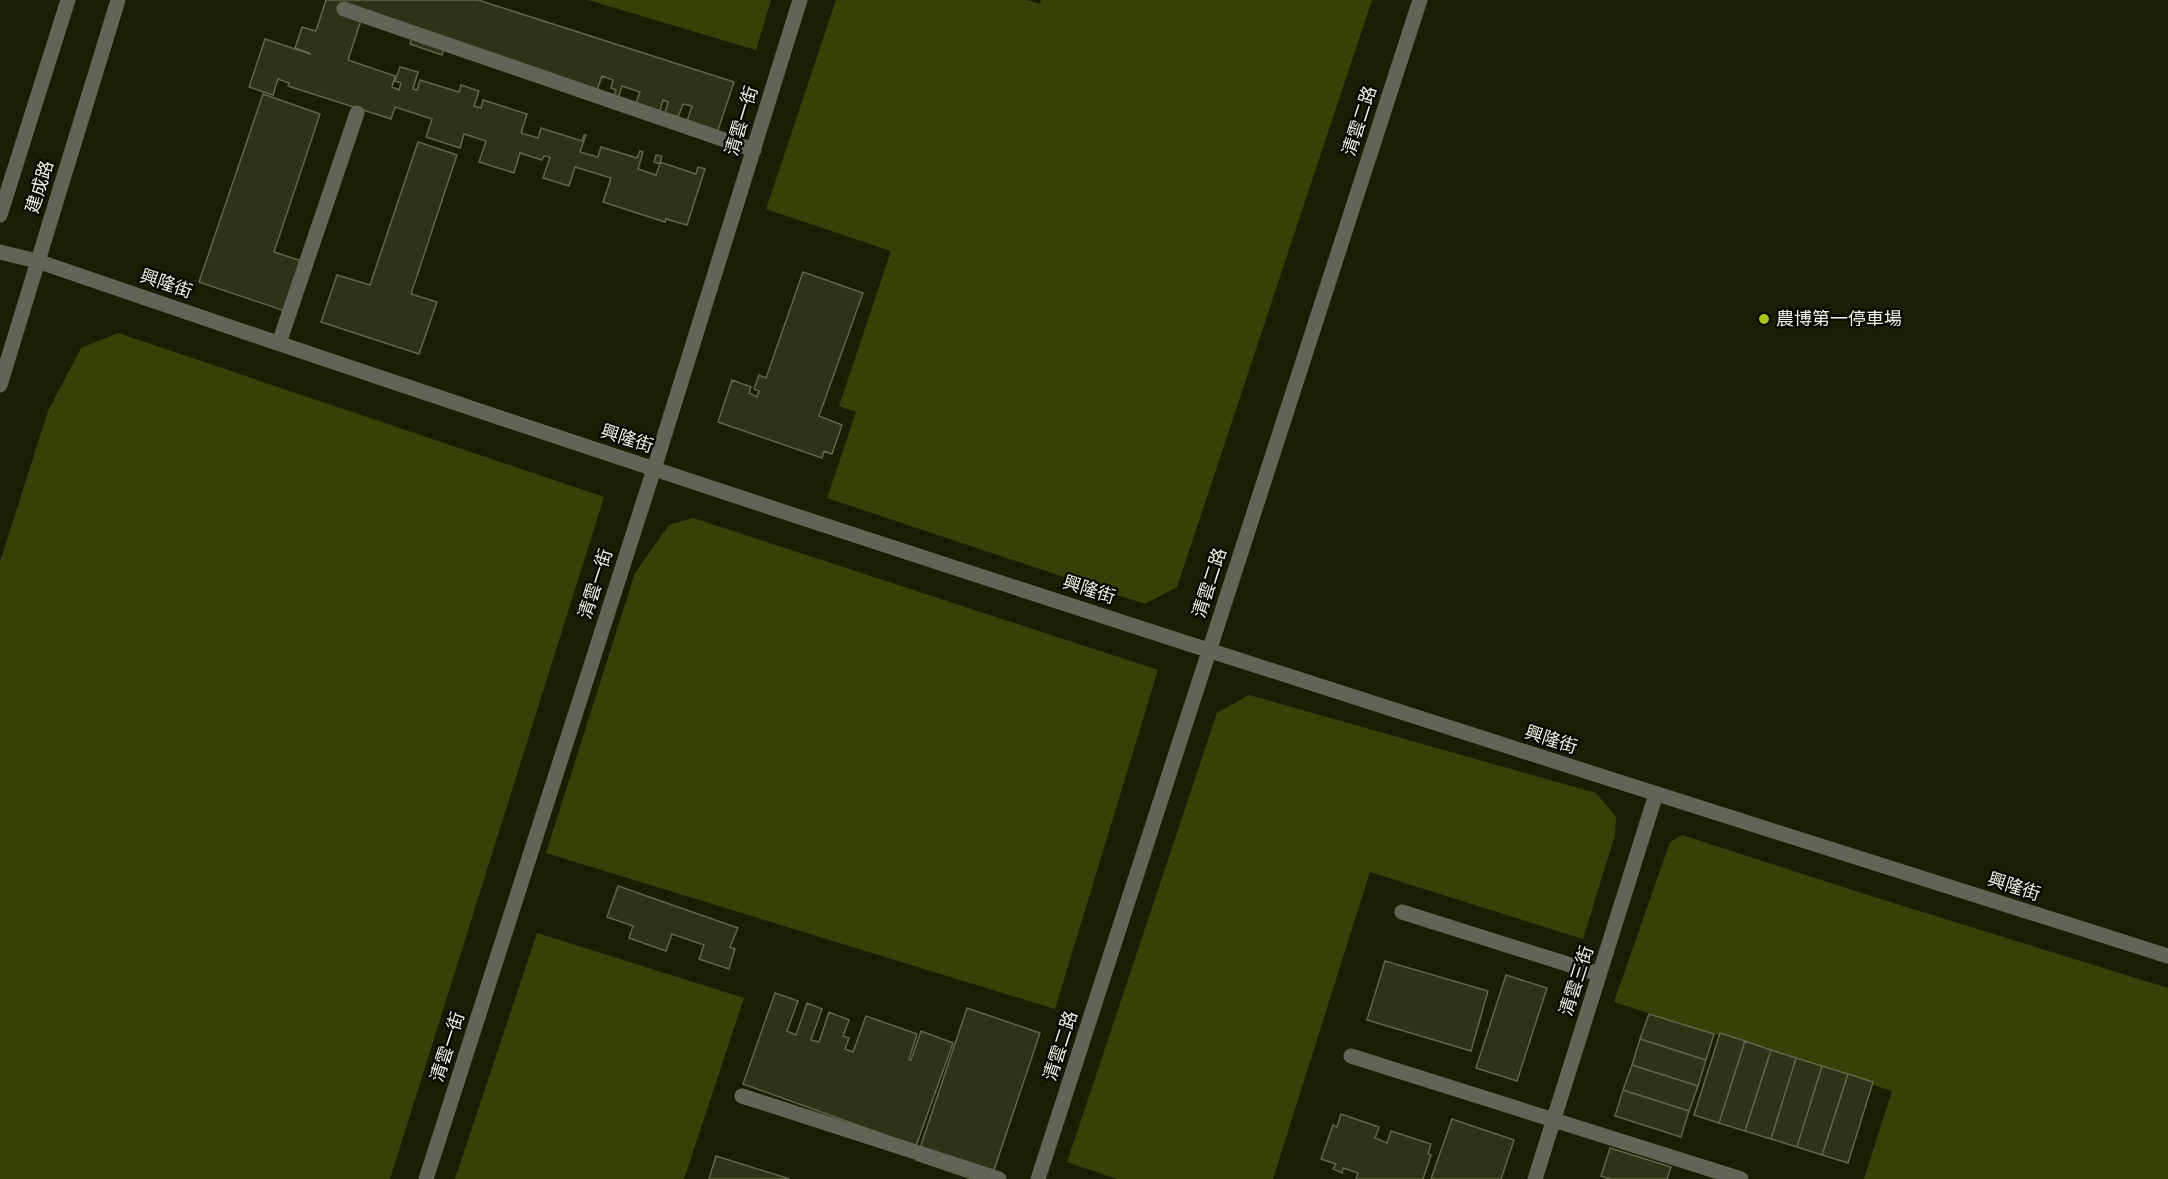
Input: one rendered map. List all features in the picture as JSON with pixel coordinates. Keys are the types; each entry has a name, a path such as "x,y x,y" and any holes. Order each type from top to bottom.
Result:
{"street":[{"name":"建成路","path":"0,215 68,0"},
{"name":"建成路","path":"0,385 118,0"},
{"name":"清雲一街","path":"426,1179 654,469 800,0"},
{"name":"清雲二路","path":"1038,1179 1420,0"},
{"path":"344,9 754,150"},
{"path":"279,343 357,113"},
{"name":"興隆街","path":"0,252 38,261 654,469 1209,650 2168,956"},
{"name":"清雲三街","path":"1535,1179 1656,794"},
{"path":"1401,912 1599,974"},
{"path":"1351,1056 1741,1179"},
{"path":"742,1096 999,1179"}],"green space":[{"path":"588,0 771,0 756,50"},
{"path":"836,0 1027,0 1040,4 1041,0 1372,0 1177,587 1145,604 827,498 856,412 839,406 891,251 766,209"},
{"path":"118,333 604,497 390,1179 0,1179 0,562 48,411 81,348"},
{"path":"693,518 1158,670 1055,1009 546,853 635,573 669,525"},
{"path":"1249,695 1596,793 1616,817 1615,835 1583,939 1370,872 1273,1179 1117,1179 1067,1162 1217,713"},
{"path":"1682,835 2168,988 2168,1179 1864,1179 1892,1091 1614,1002 1670,842"},
{"path":"537,933 744,998 684,1179 455,1179"}],"building":[{"path":"326,0 478,0 734,82 716,136 687,121 692,106 683,104 678,117 665,113 668,102 663,100 660,111 635,106 640,92 622,86 618,99 613,98 616,90 611,88 613,80 602,76 596,93 445,45 442,55 410,44 414,30 363,14 348,60 395,76 392,87 399,90 401,83 395,81 400,67 418,72 413,89 417,90 420,80 459,92 461,85 479,91 474,106 481,108 483,100 527,114 521,133 538,138 541,128 582,141 586,135 580,152 598,157 601,147 637,158 640,151 643,152 638,169 656,175 660,164 654,162 656,155 662,156 660,162 696,174 698,167 705,169 687,225 666,219 665,222 603,202 611,178 575,167 569,186 543,178 550,157 544,156 542,160 520,153 514,173 479,162 486,141 464,134 460,148 426,137 432,119 395,107 391,119 288,86 289,83 278,79 273,95 249,87 265,39 310,54 295,48 302,27 316,31"},
{"path":"263,94 320,114 274,252 311,264 294,314 199,282"},
{"path":"418,142 457,155 411,294 437,302 419,354 321,322 337,275 370,285"},
{"path":"803,272 863,293 819,416 842,425 832,454 824,451 822,458 718,422 732,380 751,387 749,393 757,397 759,391 754,389 759,375 766,378"},
{"path":"618,886 738,928 730,947 735,949 729,969 699,959 704,945 672,934 666,951 629,938 633,926 607,917"},
{"path":"1385,961 1488,991 1471,1051 1367,1020"},
{"path":"1506,975 1547,988 1517,1081 1476,1068"},
{"path":"775,993 798,1001 787,1031 796,1035 807,1003 822,1009 811,1040 819,1042 829,1012 849,1020 843,1036 849,1038 845,1049 853,1052 866,1016 917,1034 909,1059 911,1060 921,1031 953,1043 916,1146 743,1084"},
{"path":"967,1008 1040,1033 991,1179 972,1179 916,1160"},
{"path":"1649,1014 1714,1034 1706,1060 1640,1039"},
{"path":"1720,1033 1745,1041 1719,1123 1694,1115"},
{"path":"1640,1039 1706,1060 1698,1086 1632,1065"},
{"path":"1745,1041 1771,1050 1745,1131 1719,1123"},
{"path":"1771,1050 1796,1058 1771,1139 1745,1131"},
{"path":"1796,1058 1822,1066 1797,1147 1771,1139"},
{"path":"1632,1065 1698,1086 1689,1111 1623,1090"},
{"path":"1822,1066 1848,1074 1822,1155 1797,1147"},
{"path":"1848,1074 1873,1082 1848,1163 1822,1155"},
{"path":"1623,1090 1689,1111 1681,1137 1615,1116"},
{"path":"1341,1114 1379,1127 1375,1138 1387,1143 1391,1131 1431,1144 1428,1154 1431,1155 1423,1179 1356,1179 1358,1173 1343,1168 1342,1173 1333,1169 1336,1164 1321,1159 1333,1125 1337,1127"},
{"path":"1452,1119 1514,1140 1501,1179 1431,1179"},
{"path":"1610,1148 1671,1167 1667,1179 1611,1179 1601,1176"},
{"path":"716,1156 790,1179 709,1179"}],"place":[{"name":"農博第一停車場","path":"1764,319"}]}
